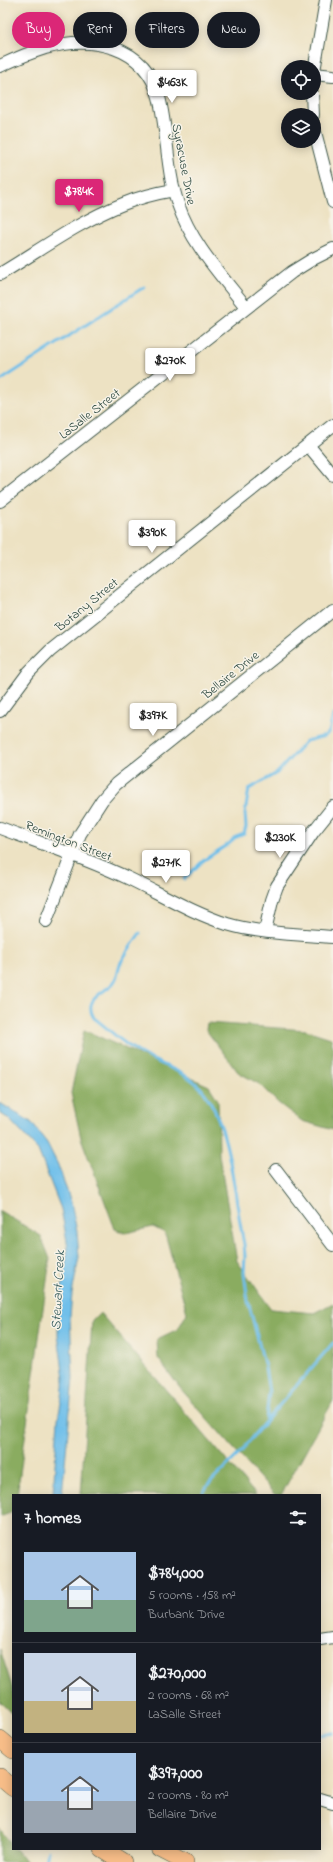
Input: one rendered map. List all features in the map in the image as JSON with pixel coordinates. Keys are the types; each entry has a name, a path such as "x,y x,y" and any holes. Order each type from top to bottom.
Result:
{"highway":[{"path":"0,1740 12,1749"},
{"path":"0,1778 12,1787"},
{"path":"104,1850 123,1862"},
{"path":"162,1850 185,1862"}],"street":[{"path":"316,60 326,0"},
{"name":"Syracuse Drive","path":"0,66 26,54 46,48 79,44 105,46 123,51 136,59 151,75 159,98 174,190 184,221 192,236 246,307"},
{"path":"321,75 333,76"},
{"path":"319,148 333,202"},
{"path":"0,274 97,216 129,202 174,190"},
{"name":"LaSalle Street","path":"0,501 292,272 333,249"},
{"name":"Botany Street","path":"0,711 24,678 50,651 333,426"},
{"path":"308,445 333,475"},
{"name":"Bellaire Drive","path":"46,921 80,834 89,818 116,784 333,610"},
{"path":"265,931 272,900 277,886 313,832 333,807"},
{"name":"Remington Street","path":"0,828 71,854 132,880 204,916 228,924 265,931 333,937"},
{"path":"276,1170 333,1245"},
{"path":"321,1639 333,1637"},
{"path":"321,1799 333,1804"}],"green space":[{"path":"207,1023 306,1030 331,1038 333,1048 333,1130 302,1121 277,1102 259,1084 238,1072 206,1030"},
{"path":"84,1030 209,1086 218,1100 219,1155 237,1261 271,1309 314,1313 333,1303 333,1401 282,1494 274,1494 180,1388 158,1358 157,1339 178,1329 187,1313 165,1233 153,1227 125,1233 115,1229 81,1138 71,1093"},
{"path":"0,1211 41,1236 50,1259 17,1494 12,1494 12,1512 0,1517"},
{"path":"100,1313 255,1494 81,1494 92,1321"},
{"path":"0,1649 12,1687 12,1714 0,1702"},
{"path":"0,1829 12,1845 12,1850 17,1850 26,1862 0,1862"}],"water":[{"path":"0,1103 31,1122 47,1143 58,1165 71,1202 77,1232 79,1257 72,1294 70,1317 73,1378 62,1494 53,1494 58,1419 64,1378 58,1335 58,1314 68,1247 61,1209 38,1150 8,1118 0,1114"}],"waterway":[{"path":"0,381 144,287"},
{"path":"184,879 204,860 230,843 234,838 244,834 246,827 245,813 249,789 277,773 306,741 325,736 329,732 333,715"},
{"path":"140,933 120,964 115,980 96,997 91,1005 91,1011 94,1018 128,1045 148,1057 183,1074 198,1085 204,1092 221,1125 231,1165 244,1244 244,1273 248,1301 265,1367 269,1392 266,1421"},
{"path":"203,1494 208,1485 243,1450 253,1436 333,1343"},
{"path":"321,1735 333,1733"},
{"name":"Stewart Creek","path":"46,1862 48,1850"}]}
